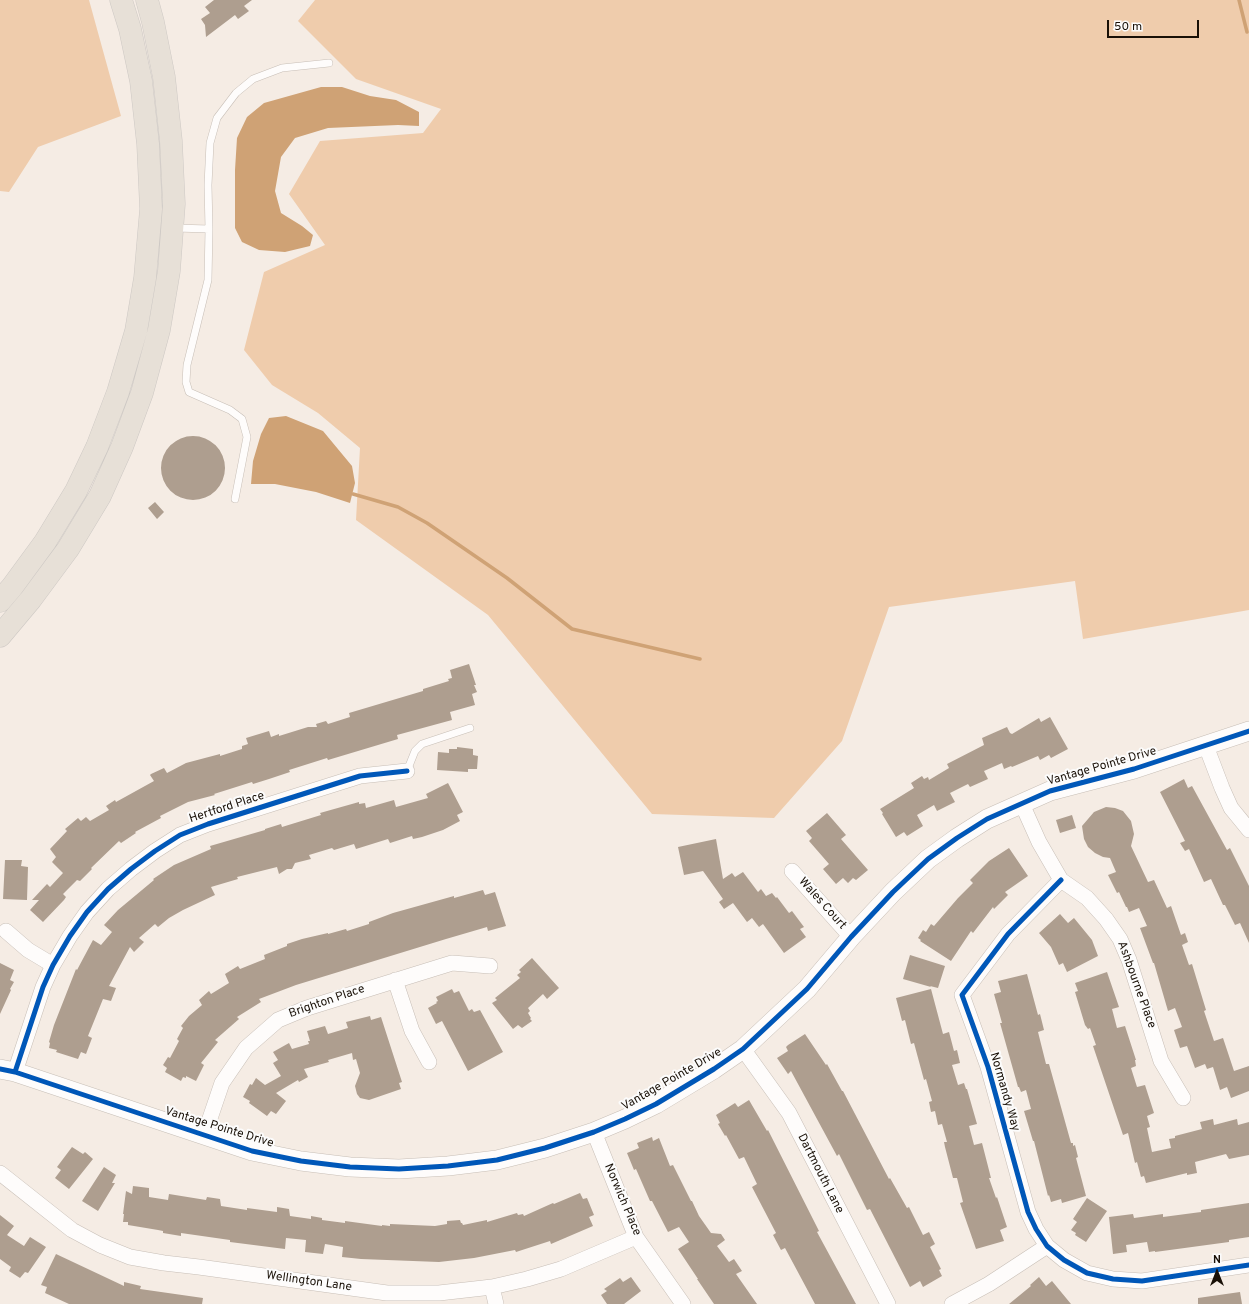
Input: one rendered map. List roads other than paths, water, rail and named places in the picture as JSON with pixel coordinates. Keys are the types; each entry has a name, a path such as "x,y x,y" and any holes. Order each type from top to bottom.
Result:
{"main road":[{"path":"0,602 45,542 76,491 97,447 118,392 136,331 145,278 151,209 148,144 141,81 122,0"},
{"path":"0,636 31,599 68,549 100,496 122,447 142,394 159,330 169,271 174,204 171,141 164,77 147,0"}],"street":[{"name":"Vantage Pointe Drive","path":"5,1068 204,1136 252,1151 301,1161 350,1167 399,1169 448,1166 496,1160 545,1148 594,1132 656,1104 714,1069 743,1049 807,989 851,937 893,892 928,859 957,838 988,819 1050,791 1134,769 1249,731"},
{"path":"1206,746 1231,808 1249,830"},
{"name":"Hertford Place","path":"5,1068 53,965 70,936 83,918 108,889 155,851 180,835 208,824 360,776 407,771"},
{"name":"Ashbourne Place","path":"1022,804 1039,842 1061,880 1087,898 1106,919 1120,939 1129,960 1161,1061 1183,1098"},
{"name":"Wales Court","path":"792,872 851,937"},
{"name":"Normandy Way","path":"1047,1246 1028,1212 988,1067 962,994 1008,934 1061,880"},
{"path":"3,930 28,950 53,965"},
{"name":"Brighton Place","path":"204,1136 222,1083 246,1048 278,1020 307,1008 452,963 490,966"},
{"path":"395,980 412,1031 429,1062"},
{"name":"Dartmouth Lane","path":"743,1049 789,1113 888,1304"},
{"name":"Norwich Place","path":"594,1132 636,1236 683,1304"},
{"name":"Wellington Lane","path":"0,1173 72,1230 100,1246 130,1256 164,1263 199,1266 387,1298 492,1287 527,1279 561,1269 636,1236"},
{"path":"952,1304 989,1284 1047,1246 1064,1260 1087,1273 1113,1279 1142,1281 1249,1265"},
{"path":"492,1287 496,1304"}],"lane":[{"path":"235,499 247,437 242,419 230,410 190,392 186,382 187,365 208,280 208,185 210,143 217,118 236,93 254,79 282,68 329,63"},
{"path":"172,228 209,229"},
{"path":"407,771 415,751 422,744 470,728"}],"waterway":[{"path":"1239,0 1247,32"},
{"path":"353,494 398,507 427,523 507,578 572,629 700,659"}]}
